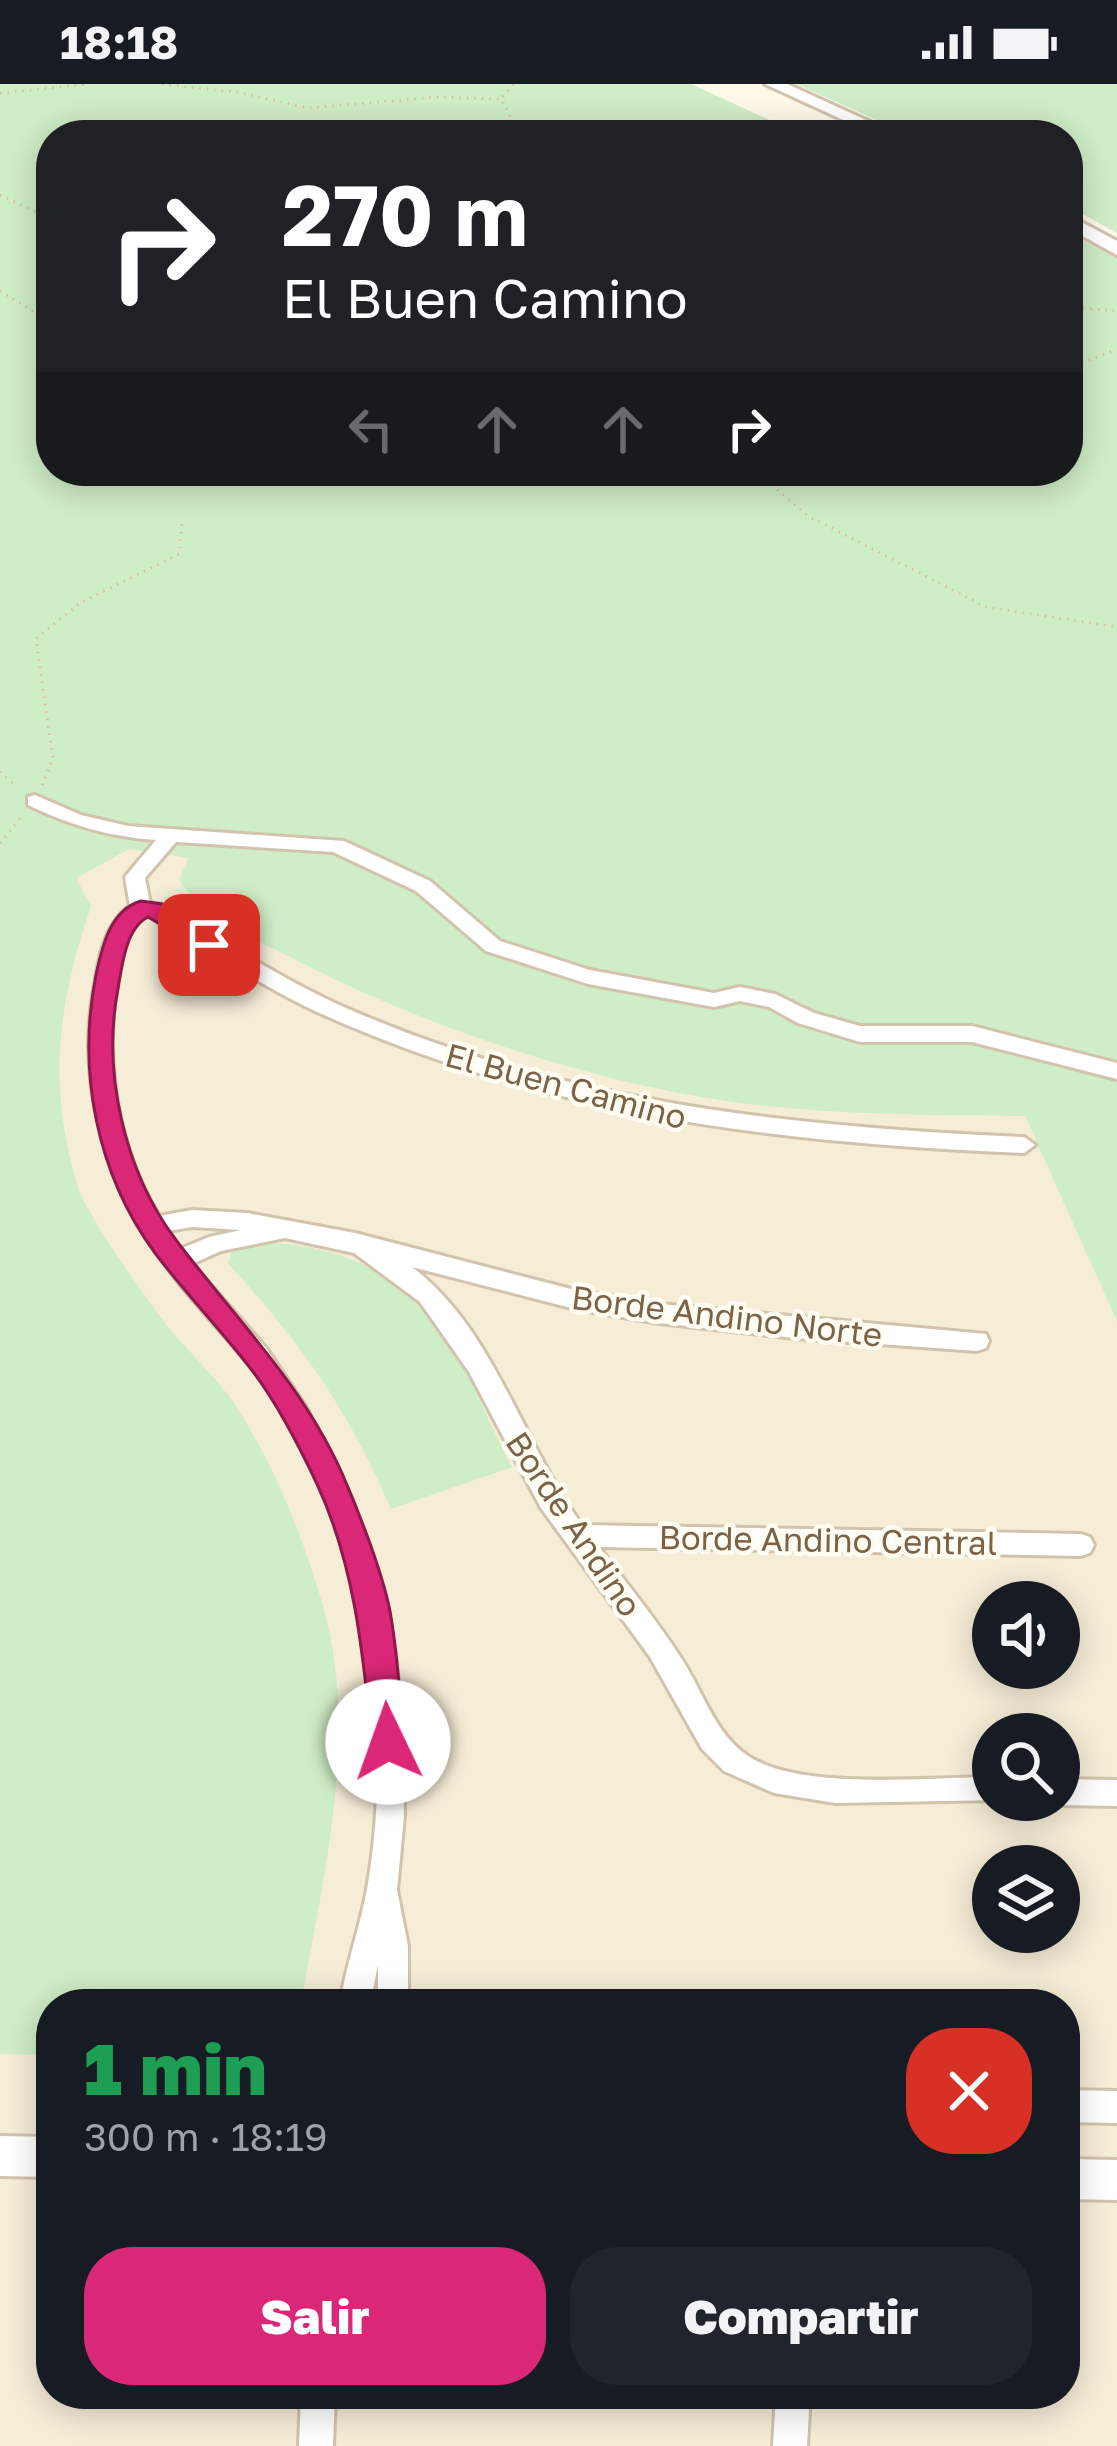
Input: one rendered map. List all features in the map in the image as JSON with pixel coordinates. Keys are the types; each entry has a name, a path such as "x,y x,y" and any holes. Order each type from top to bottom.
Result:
{"street":[{"path":"773,84 856,120"},
{"path":"1083,229 1117,249"},
{"path":"35,801 75,820 171,835 337,846 423,886 494,946 588,977 714,1000 740,994 775,1001 806,1018 860,1034 972,1034 1117,1071"},
{"path":"171,835 135,877 141,909 126,920 111,959 99,1054 116,1146 153,1227 175,1261 242,1336 293,1408 332,1484 361,1560 380,1641 387,1712 389,1777 382,1891 393,1946 393,1989"},
{"name":"El Buen Camino","path":"141,909 154,910 326,1008 417,1046 538,1085 753,1129 907,1142 1024,1144"},
{"path":"153,1227 196,1216 269,1223 298,1232"},
{"path":"175,1261 239,1237 298,1232"},
{"name":"Borde Andino Norte","path":"298,1232 649,1312 977,1341"},
{"name":"Borde Andino","path":"355,1242 397,1269 440,1308 514,1442 574,1536 671,1666 710,1738 736,1765 767,1778 806,1785 972,1789"},
{"path":"440,1308 453,1285 479,1275"},
{"name":"Borde Andino Central","path":"574,1536 1081,1545"},
{"path":"1080,1792 1117,1793"},
{"path":"357,1989 364,1944 382,1891"},
{"path":"1080,2106 1117,2107"},
{"path":"0,2156 36,2157"},
{"path":"1080,2179 1117,2180"},
{"path":"317,2439 318,2409"},
{"path":"317,2439 326,2409"},
{"path":"790,2446 793,2409"}],"path":[{"path":"0,93 88,84"},
{"path":"163,84 236,92 308,108 438,97 500,99 514,84"},
{"path":"500,99 513,120"},
{"path":"0,195 36,212"},
{"path":"0,291 36,313"},
{"path":"1083,308 1117,311"},
{"path":"1083,363 1117,349"},
{"path":"773,486 808,516 986,607 1117,627"},
{"path":"0,843 35,801 53,759 36,639 80,602 179,554 182,523"}],"shaded area":[{"path":"0,280 36,415 36,486 77,486 1117,1082 1117,2446 0,2446"}],"green space":[{"path":"0,84 691,84 769,120 36,120 36,486 1083,486 1083,240 1117,258 1117,1321 1025,1116 776,1107 686,1094 572,1068 401,1008 249,937 189,893 179,879 189,858 129,849 76,878 91,906 64,1010 60,1077 77,1184 101,1231 150,1303 236,1406 275,1478 323,1606 334,1655 338,1755 327,1856 304,1989 36,1989 36,2055 0,2054"},
{"path":"796,84 1117,84 1117,233 1083,214 1083,120 876,120"},
{"path":"241,1244 321,1250 371,1268 415,1298 455,1352 512,1467 391,1509 359,1441 321,1379 228,1264"}],"route":[{"path":"209,945 154,910 141,909 126,920 111,959 101,1012 104,1101 124,1166 162,1243 268,1369 332,1484 373,1606 385,1678 388,1742"}]}
